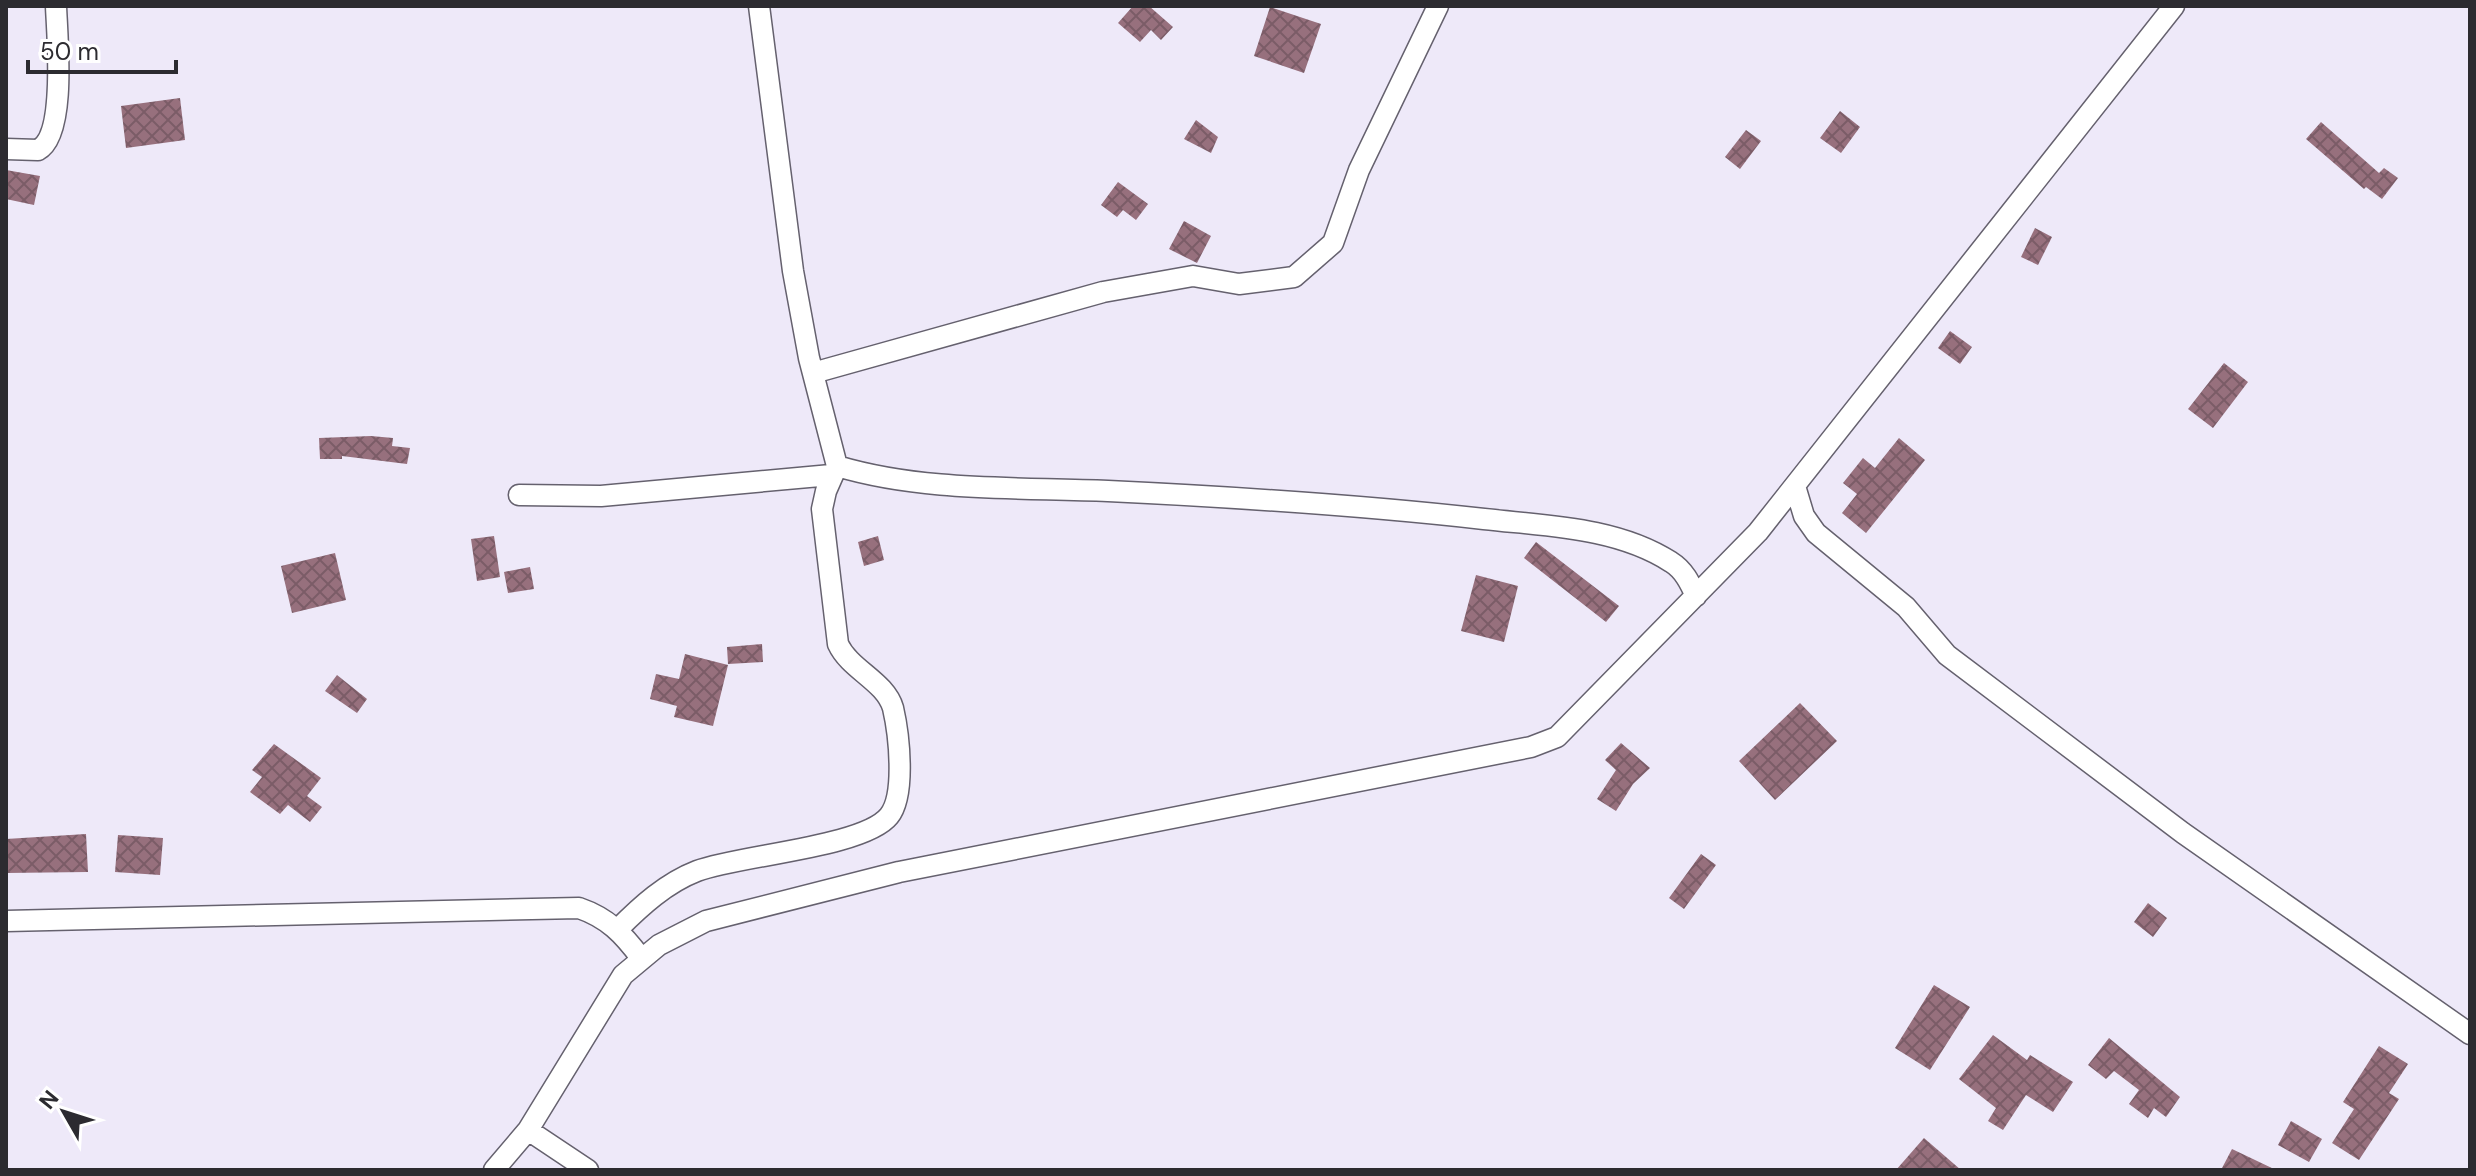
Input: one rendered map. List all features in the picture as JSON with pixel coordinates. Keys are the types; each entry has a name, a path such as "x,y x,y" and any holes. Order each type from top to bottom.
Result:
{"street":[{"path":"6,149 38,150 48,142 60,79 56,6"},
{"path":"618,929 666,887 695,872 734,860 871,831 892,813 899,800 893,708 882,690 843,656 838,644 822,509 834,470 793,271 759,6"},
{"path":"813,373 1103,292 1193,276 1239,284 1294,277 1333,243 1359,170 1438,6"},
{"path":"494,1170 528,1130 605,1000 641,958 706,921 899,872 1547,743 1557,737 1758,532 2174,6"},
{"path":"519,495 601,496 834,470 931,483 1112,491 1459,516 1576,529 1634,544 1672,562 1681,570 1696,596"},
{"path":"1795,486 1804,516 1816,533 1906,607 1947,655 2170,823 2291,905 2392,982 2470,1034"},
{"path":"6,921 579,908 598,915 618,929 641,958"},
{"path":"528,1130 588,1170"}],"building":[{"path":"1133,6 1149,6 1173,27 1161,40 1151,30 1140,42 1118,23"},
{"path":"1270,7 1321,24 1304,73 1254,56"},
{"path":"180,98 185,140 126,148 121,106"},
{"path":"1840,111 1860,127 1841,153 1820,138"},
{"path":"1196,120 1218,137 1211,153 1184,139"},
{"path":"2321,122 2379,173 2384,168 2398,178 2382,199 2366,187 2364,189 2306,139"},
{"path":"1746,130 1761,141 1740,169 1725,157"},
{"path":"6,170 40,176 34,205 6,199"},
{"path":"1118,182 1148,204 1136,220 1123,210 1117,217 1101,205"},
{"path":"1184,221 1211,236 1197,263 1169,249"},
{"path":"2035,228 2052,237 2038,265 2021,257"},
{"path":"1950,331 1972,347 1960,364 1938,348"},
{"path":"2224,363 2248,382 2213,428 2188,409"},
{"path":"319,438 393,438 392,446 410,448 407,464 342,456 342,459 320,459"},
{"path":"1899,438 1925,460 1866,533 1842,513 1857,494 1843,483 1863,458 1875,468"},
{"path":"494,536 500,577 477,581 471,539"},
{"path":"878,536 884,560 864,566 858,542"},
{"path":"1536,542 1619,606 1606,622 1524,558"},
{"path":"335,553 346,600 292,613 281,566"},
{"path":"530,567 534,589 508,593 504,572"},
{"path":"1476,575 1518,586 1504,642 1461,631"},
{"path":"762,644 763,662 728,664 727,647"},
{"path":"685,654 728,665 713,726 674,717 677,706 650,699 656,674 679,679"},
{"path":"337,675 367,699 357,713 325,691"},
{"path":"1800,703 1837,741 1775,800 1739,761"},
{"path":"1621,743 1650,768 1633,784 1616,811 1597,799 1616,770 1605,760"},
{"path":"274,744 321,778 307,796 322,807 310,822 288,805 280,814 250,792 262,777 252,770"},
{"path":"86,834 88,872 6,873 6,839"},
{"path":"118,835 163,838 160,875 115,872"},
{"path":"1701,854 1716,865 1684,909 1669,898"},
{"path":"2148,903 2167,918 2153,937 2134,922"},
{"path":"1934,985 1970,1007 1930,1070 1895,1048"},
{"path":"1993,1035 2027,1060 2030,1055 2073,1082 2053,1112 2026,1095 2003,1130 1988,1121 1996,1108 1959,1079"},
{"path":"2109,1038 2180,1097 2166,1117 2154,1108 2148,1118 2129,1104 2139,1090 2114,1071 2106,1079 2088,1065"},
{"path":"2379,1046 2408,1064 2389,1093 2399,1099 2359,1160 2332,1143 2354,1109 2343,1102"},
{"path":"2291,1121 2322,1139 2309,1162 2278,1145"},
{"path":"1924,1138 1961,1170 1896,1170"},
{"path":"2232,1149 2276,1170 2221,1170"}]}
